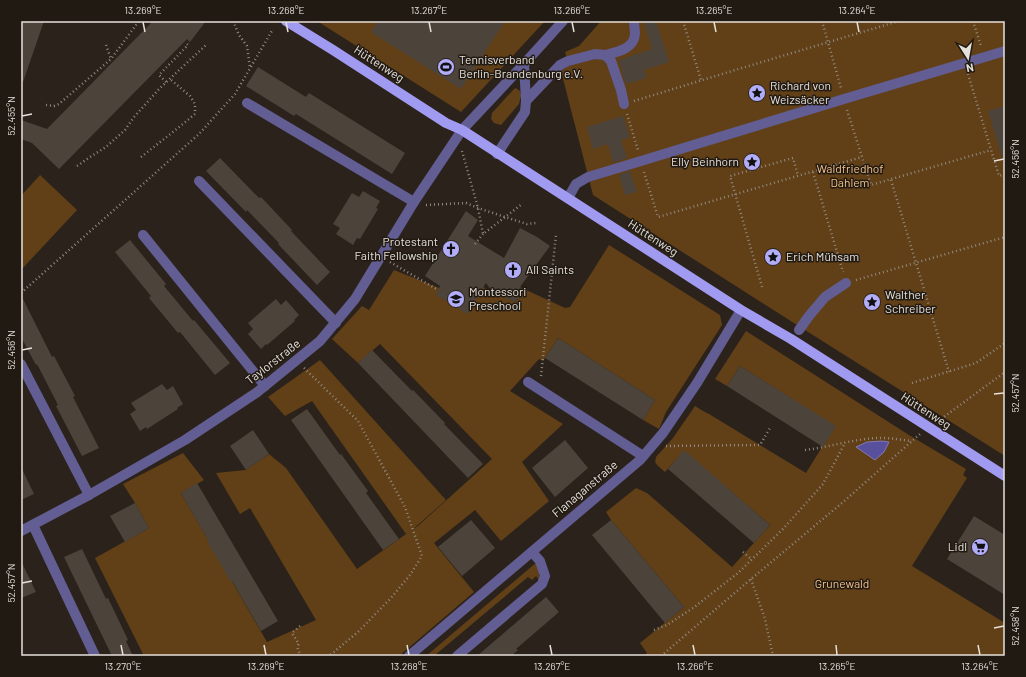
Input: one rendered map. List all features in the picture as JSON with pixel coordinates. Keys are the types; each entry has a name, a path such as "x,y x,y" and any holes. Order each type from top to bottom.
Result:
{"main road":[{"name":"Hüttenweg","path":"286,21 340,54 446,123 462,130 497,154 1005,476"}],"street":[{"name":"Taylorstraße","path":"21,531 89,495 185,440 265,386 320,342 355,299 414,202 462,130 563,21"},
{"path":"526,101 560,65 568,61 595,54 605,55 615,53 626,48 633,42 635,33 634,21"},
{"path":"568,198 576,184 588,177 851,96 1005,51"},
{"path":"605,55 611,60 624,104"},
{"path":"497,154 525,112 526,101 524,64"},
{"path":"247,103 414,202"},
{"path":"199,181 336,323"},
{"path":"142,235 265,386"},
{"path":"799,330 825,297 846,283"},
{"name":"Flanaganstraße","path":"409,656 643,456 663,434 697,383 742,310"},
{"path":"21,364 89,495"},
{"path":"528,382 643,456"},
{"path":"33,525 95,656"},
{"path":"457,656 542,584 545,576 540,561 532,552"}],"path":[{"path":"46,105 54,106 59,104 111,59 139,21"},
{"path":"233,21 239,35 247,46 250,68"},
{"path":"683,21 701,80"},
{"path":"822,21 838,80"},
{"path":"671,90 899,21"},
{"path":"973,21 984,57"},
{"path":"21,294 199,134 235,94 273,29"},
{"path":"166,82 159,75 188,45 187,44"},
{"path":"106,45 111,59"},
{"path":"77,166 106,148 125,130 134,117 160,88 206,45"},
{"path":"965,62 999,176 1005,174"},
{"path":"141,157 195,114 195,104 190,96 170,79"},
{"path":"850,120 871,185 991,150"},
{"path":"462,150 478,208 483,234"},
{"path":"708,203 862,157"},
{"path":"762,287 730,176 793,158 798,176"},
{"path":"813,172 846,283 1005,237"},
{"path":"891,180 949,372"},
{"path":"414,202 421,205 466,203 527,224 536,223"},
{"path":"475,244 483,234 522,204"},
{"path":"539,389 556,235"},
{"path":"381,256 438,290"},
{"path":"912,383 976,363 1005,343"},
{"path":"296,360 358,421 405,507 422,556 410,576 390,599 358,632 329,656"},
{"path":"941,419 1005,372"},
{"path":"664,446 760,445 770,428"},
{"path":"661,656 928,428"},
{"path":"805,450 867,439 882,438 913,441"},
{"path":"654,630 667,625 693,608 738,573 783,529 823,484 845,443"},
{"path":"743,552 751,560"},
{"path":"750,579 765,619 773,656"},
{"path":"300,626 292,633 299,644 298,648 300,656"}],"green space":[{"name":"Tennisverband Berlin-Brandenburg e.V.","path":"317,21 545,21 461,112"},
{"name":"Waldfriedhof Dahlem","path":"601,21 1005,21 1005,456 593,195 561,71 568,63 565,52 579,46"},
{"path":"516,88 520,91 521,96 519,104 501,125 494,123 491,119 492,113"},
{"path":"40,175 77,210 21,270 21,196"},
{"path":"609,245 720,315 722,325 666,412 659,429 643,420 655,400 558,338 543,361 539,359 510,391 563,424 522,462 549,501 501,541 475,510 434,543 474,592 399,656 144,656 95,558 149,528 123,484 183,453 204,480 181,493 267,642 316,620 250,508 240,514 216,473 246,470 269,454 286,468 357,569 406,534 312,401 285,416 268,397 320,360 446,500 411,531 419,525 492,459 380,344 358,363 332,339 362,306 369,310 394,270 474,302 483,287 516,302 524,289 565,308 570,307"},
{"name":"Grunewald","path":"746,331 909,435 966,469 963,475 967,478 912,566 1005,623 1005,656 644,656 647,653 640,643 684,607 611,520 606,512 636,488 647,493 732,567 770,525 684,451 665,472 655,462 656,457 673,438 695,406 806,473 835,426 740,366 727,386 715,379"},
{"path":"537,562 539,568 539,580 536,576 532,580 528,577 434,656 426,656"}],"shaded area":[{"path":"867,442 889,442 884,452 875,460 856,447"}],"building":[{"path":"21,21 44,21 23,82 21,82"},
{"path":"153,21 206,21 190,42 187,39 59,169 32,143 21,139 21,120 47,129"},
{"path":"378,21 505,21 461,89 371,32"},
{"path":"644,21 656,21 669,62 644,70 647,78 626,84 619,60 652,49"},
{"path":"258,67 306,97 309,93 405,153 392,174 296,114 294,116 246,86"},
{"path":"1005,106 1005,157 1002,158 988,111"},
{"path":"623,116 630,137 621,140 627,158 613,163 608,144 593,149 587,127"},
{"path":"220,158 259,198 261,197 330,272 317,285 247,210 246,212 206,171"},
{"path":"630,171 637,192 625,195 619,175"},
{"path":"363,191 380,201 376,208 378,209 360,239 357,238 353,245 336,234 340,228 333,224 352,193 359,197"},
{"path":"466,211 478,220 468,236 504,258 520,228 550,246 520,287 524,289 516,302 500,296 491,290 486,283 467,314 436,295 440,286 425,276"},
{"path":"130,240 166,284 164,286 230,363 215,375 180,332 178,333 149,298 151,296 115,252"},
{"path":"21,295 52,357 54,356 75,396 73,397 99,448 82,456 56,406 58,405 37,364 36,365 21,337"},
{"path":"276,299 281,305 286,300 299,315 294,320 295,321 261,349 248,334 253,329 248,323"},
{"path":"558,338 655,400 643,420 545,358"},
{"path":"372,350 412,391 413,390 483,464 468,478 358,363"},
{"path":"740,366 836,426 823,447 727,386"},
{"path":"162,384 167,390 173,386 183,404 177,408 178,409 147,429 146,427 140,431 130,414 136,410 131,403"},
{"path":"307,409 368,491 366,493 399,539 383,550 291,420"},
{"path":"253,430 269,454 246,470 230,446"},
{"path":"565,440 588,468 555,497 532,468"},
{"path":"684,450 770,525 754,543 668,469"},
{"path":"21,467 34,494 21,500"},
{"path":"197,483 278,621 261,631 208,543 209,542 181,493"},
{"path":"135,503 149,528 125,542 110,516"},
{"name":"Lidl","path":"974,516 1005,535 1005,595 947,559"},
{"path":"471,520 495,548 462,576 438,547"},
{"path":"611,520 684,607 665,623 592,535"},
{"path":"82,549 106,599 108,598 128,640 126,641 133,656 112,656 64,557"},
{"path":"21,561 36,592 21,598"},
{"path":"546,597 559,612 516,649 518,650 511,656 477,656"}],"place":[{"name":"Tennisverband Berlin-Brandenburg e.V.","path":"446,67"},
{"name":"Richard von Weizsäcker","path":"757,93"},
{"name":"Elly Beinhorn","path":"752,162"},
{"name":"Protestant Faith Fellowship","path":"451,249"},
{"name":"Erich Mühsam","path":"773,257"},
{"name":"All Saints","path":"513,270"},
{"name":"Montessori Preschool","path":"456,299"},
{"name":"Walther Schreiber","path":"872,302"},
{"name":"Lidl","path":"980,547"}]}
